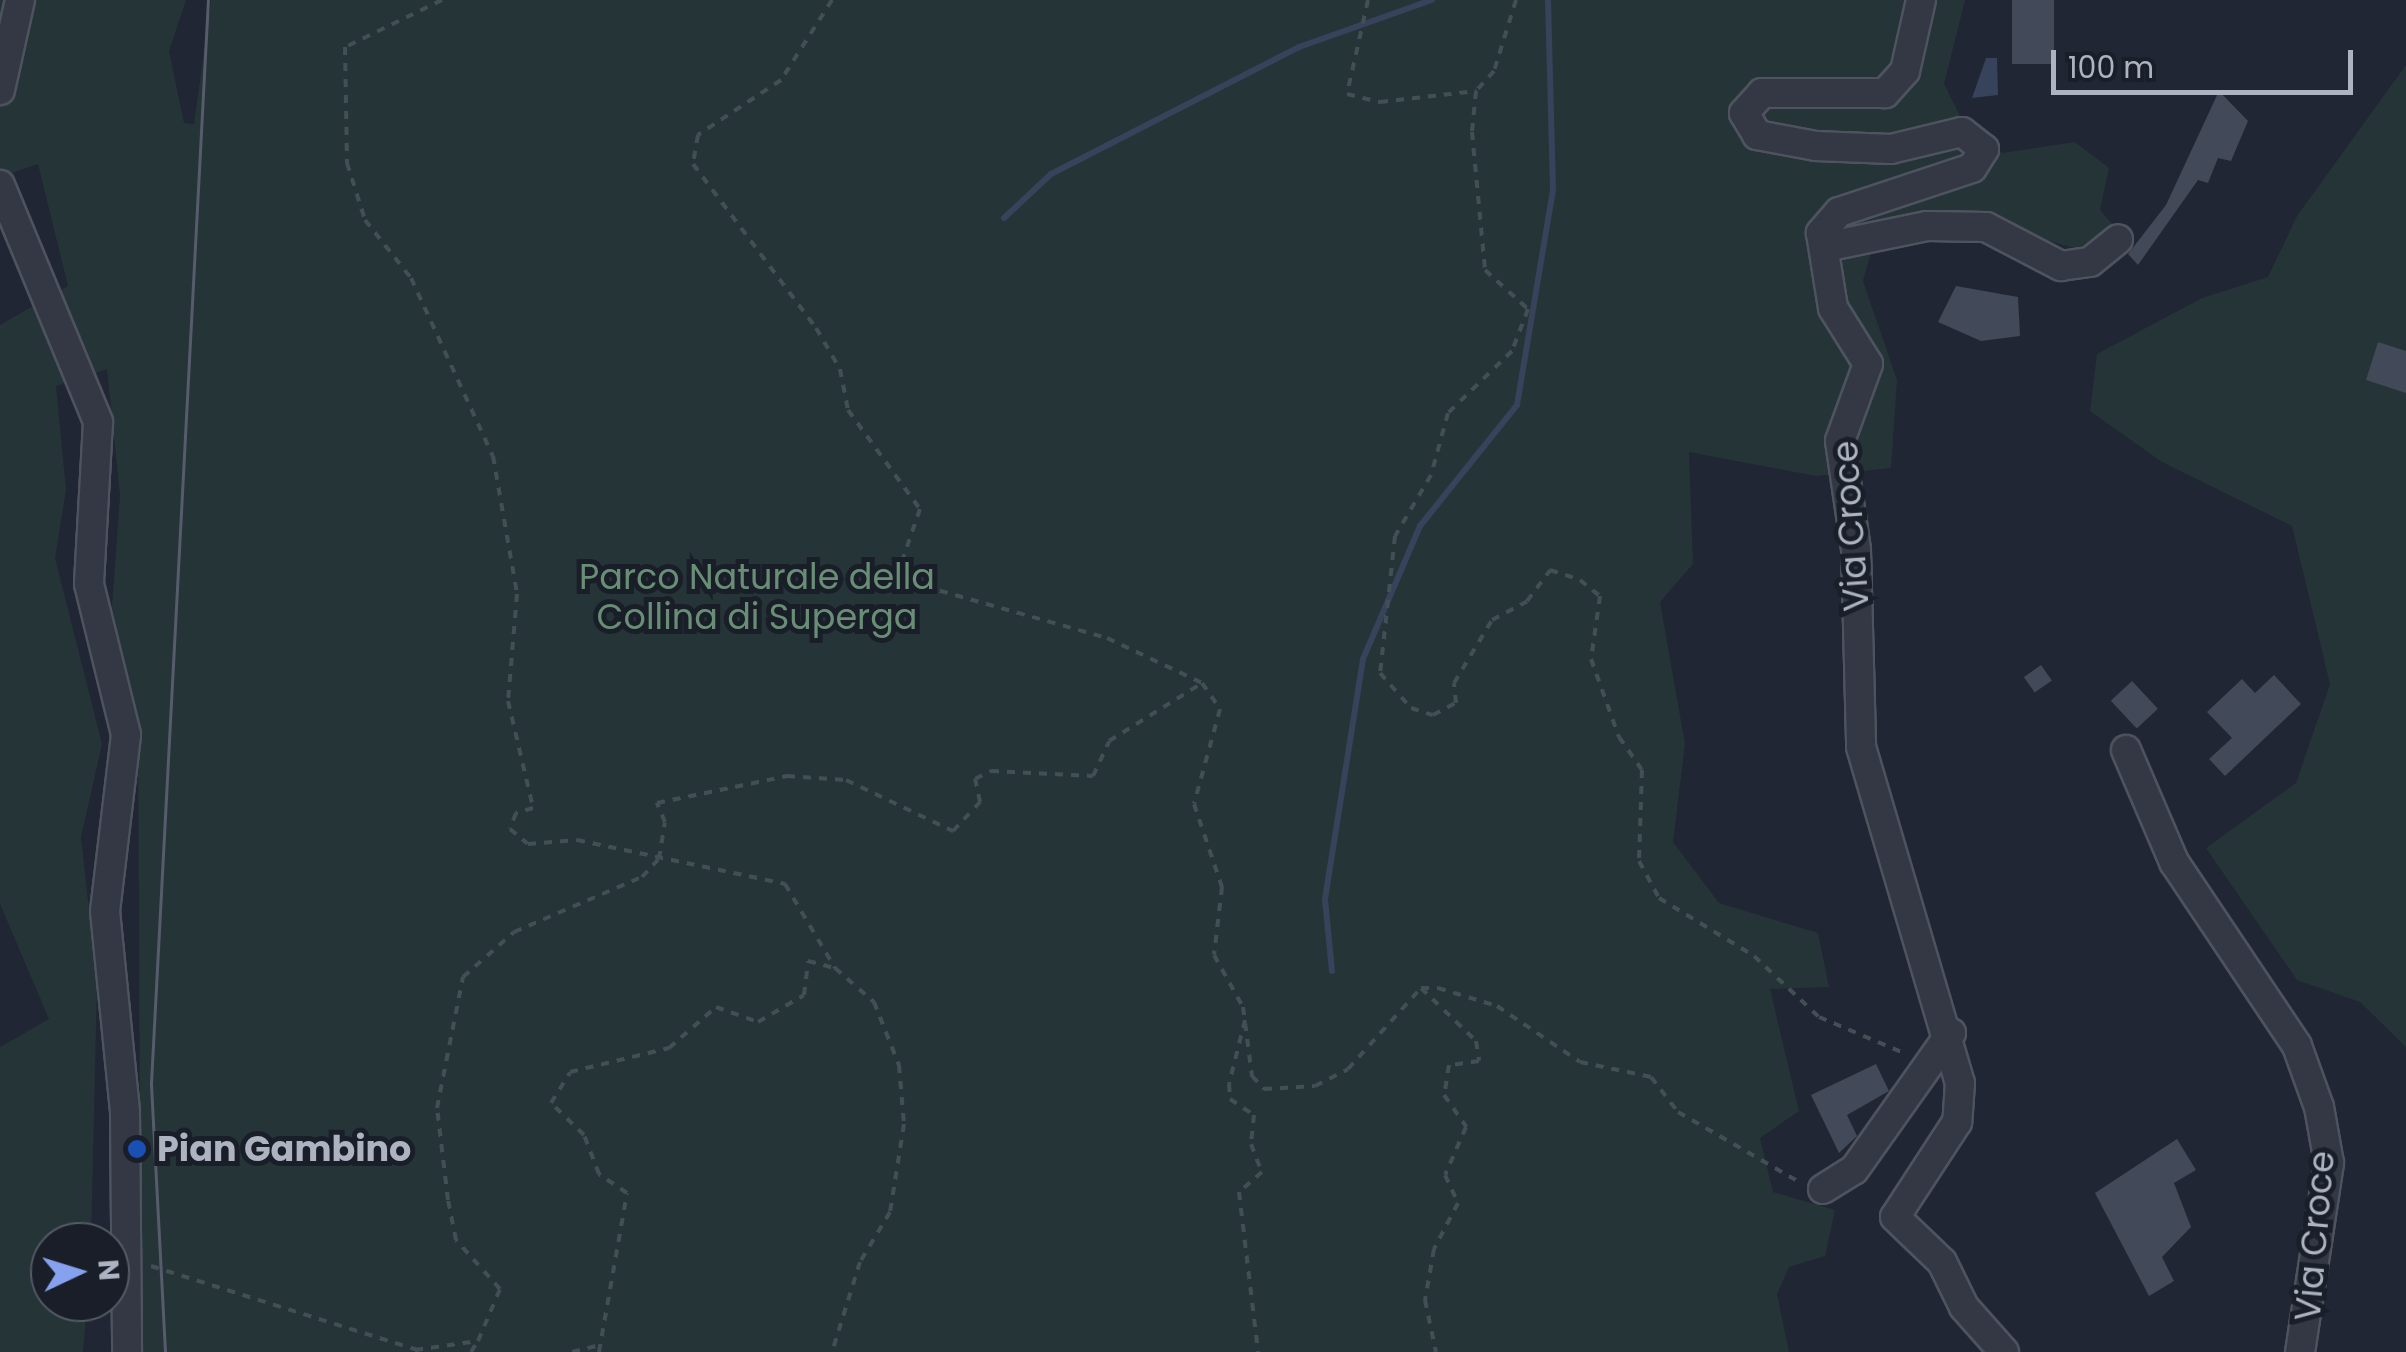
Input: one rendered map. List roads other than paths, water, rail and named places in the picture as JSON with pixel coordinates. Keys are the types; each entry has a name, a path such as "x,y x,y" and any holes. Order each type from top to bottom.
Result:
{"street":[{"path":"0,90 20,0"},
{"path":"1922,0 1905,71 1885,93 1762,93 1744,112 1757,135 1855,151 1942,132 1978,140 1982,160 1972,168 1825,219 1826,247 1927,226 1986,227 2060,266 2090,262 2118,239"},
{"path":"0,184 98,422 89,584 126,735 105,911 125,1112 127,1352"},
{"name":"Via Croce","path":"1826,247 1833,308 1868,364 1840,442 1856,550 1861,747 1951,1033 1956,1122 1894,1216 1942,1262 1964,1307 2004,1352"},
{"name":"Via Croce","path":"2126,750 2174,862 2297,1046 2319,1107 2328,1162 2300,1352"},
{"path":"1823,1189 1854,1170 1918,1070 1951,1033"}],"water":[{"path":"1986,58 1997,58 1998,95 1972,98"}],"waterway":[{"path":"1004,218 1051,174 1299,47 1432,0"},
{"path":"1332,971 1325,899 1363,659 1420,526 1517,405 1553,190 1548,0"}],"tram line":[{"path":"165,1352 151,1083 208,0"}],"place":[{"name":"Pian Gambino","path":"137,1149"}],"park label":[{"name":"Parco Naturale della Collina di Superga","path":"757,597"}]}
